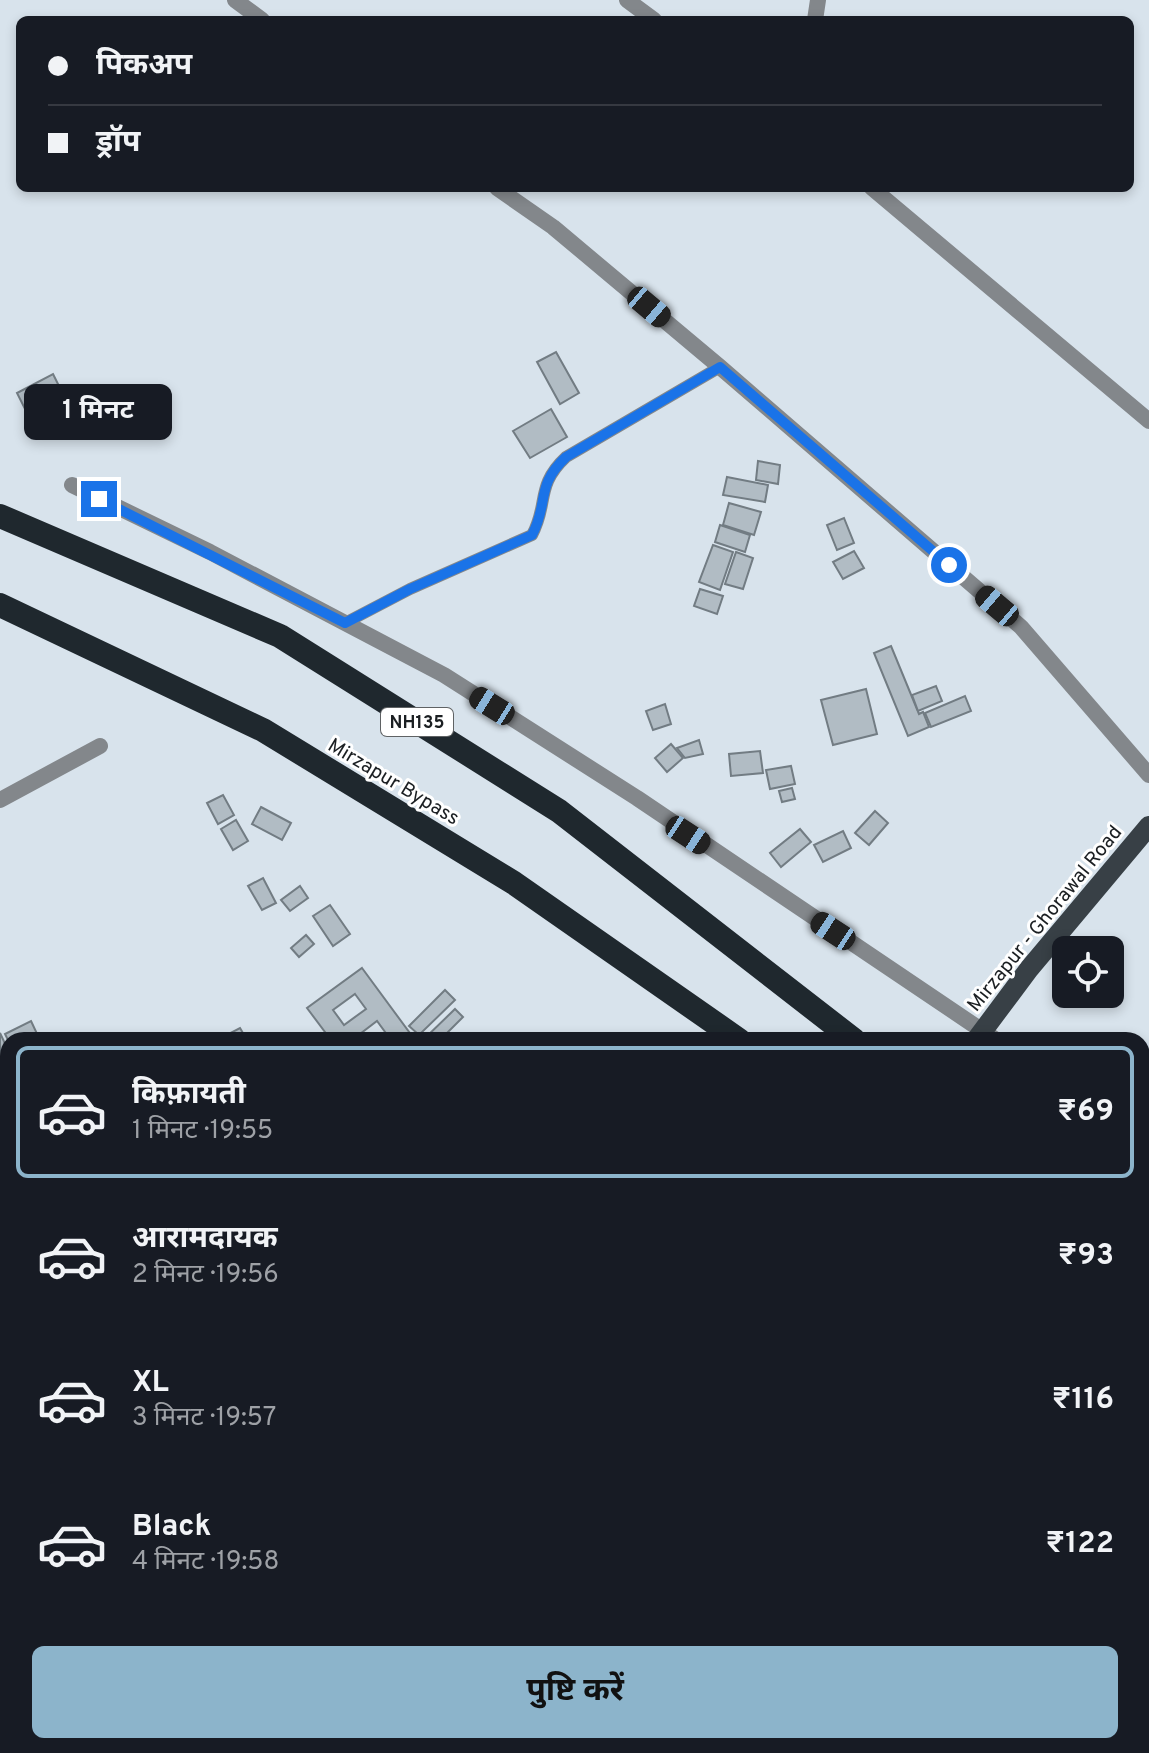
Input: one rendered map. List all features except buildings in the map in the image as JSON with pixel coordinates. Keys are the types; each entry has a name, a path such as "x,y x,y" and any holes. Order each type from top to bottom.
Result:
{"highway":[{"name":"NH135","path":"0,516 280,636 559,811 844,1032"},
{"name":"Mirzapur Bypass","path":"0,605 263,730 514,883 728,1032"}],"main road":[{"name":"Mirzapur - Ghorawal Road","path":"989,1032 1036,960 1149,826"}],"street":[{"path":"235,0 257,16"},
{"path":"627,0 649,16"},
{"path":"503,192 553,227 720,367 1021,627 1149,775"},
{"path":"877,192 1149,421"},
{"path":"72,485 444,675 637,798 979,1032"},
{"path":"0,800 100,746"}],"lane":[{"path":"345,623 410,589 532,535 538,524 543,487 553,469 566,457 720,367"}],"route":[{"path":"99,499 210,552 345,623 410,589 532,535 538,524 543,487 553,469 566,457 720,367 949,565"}]}
